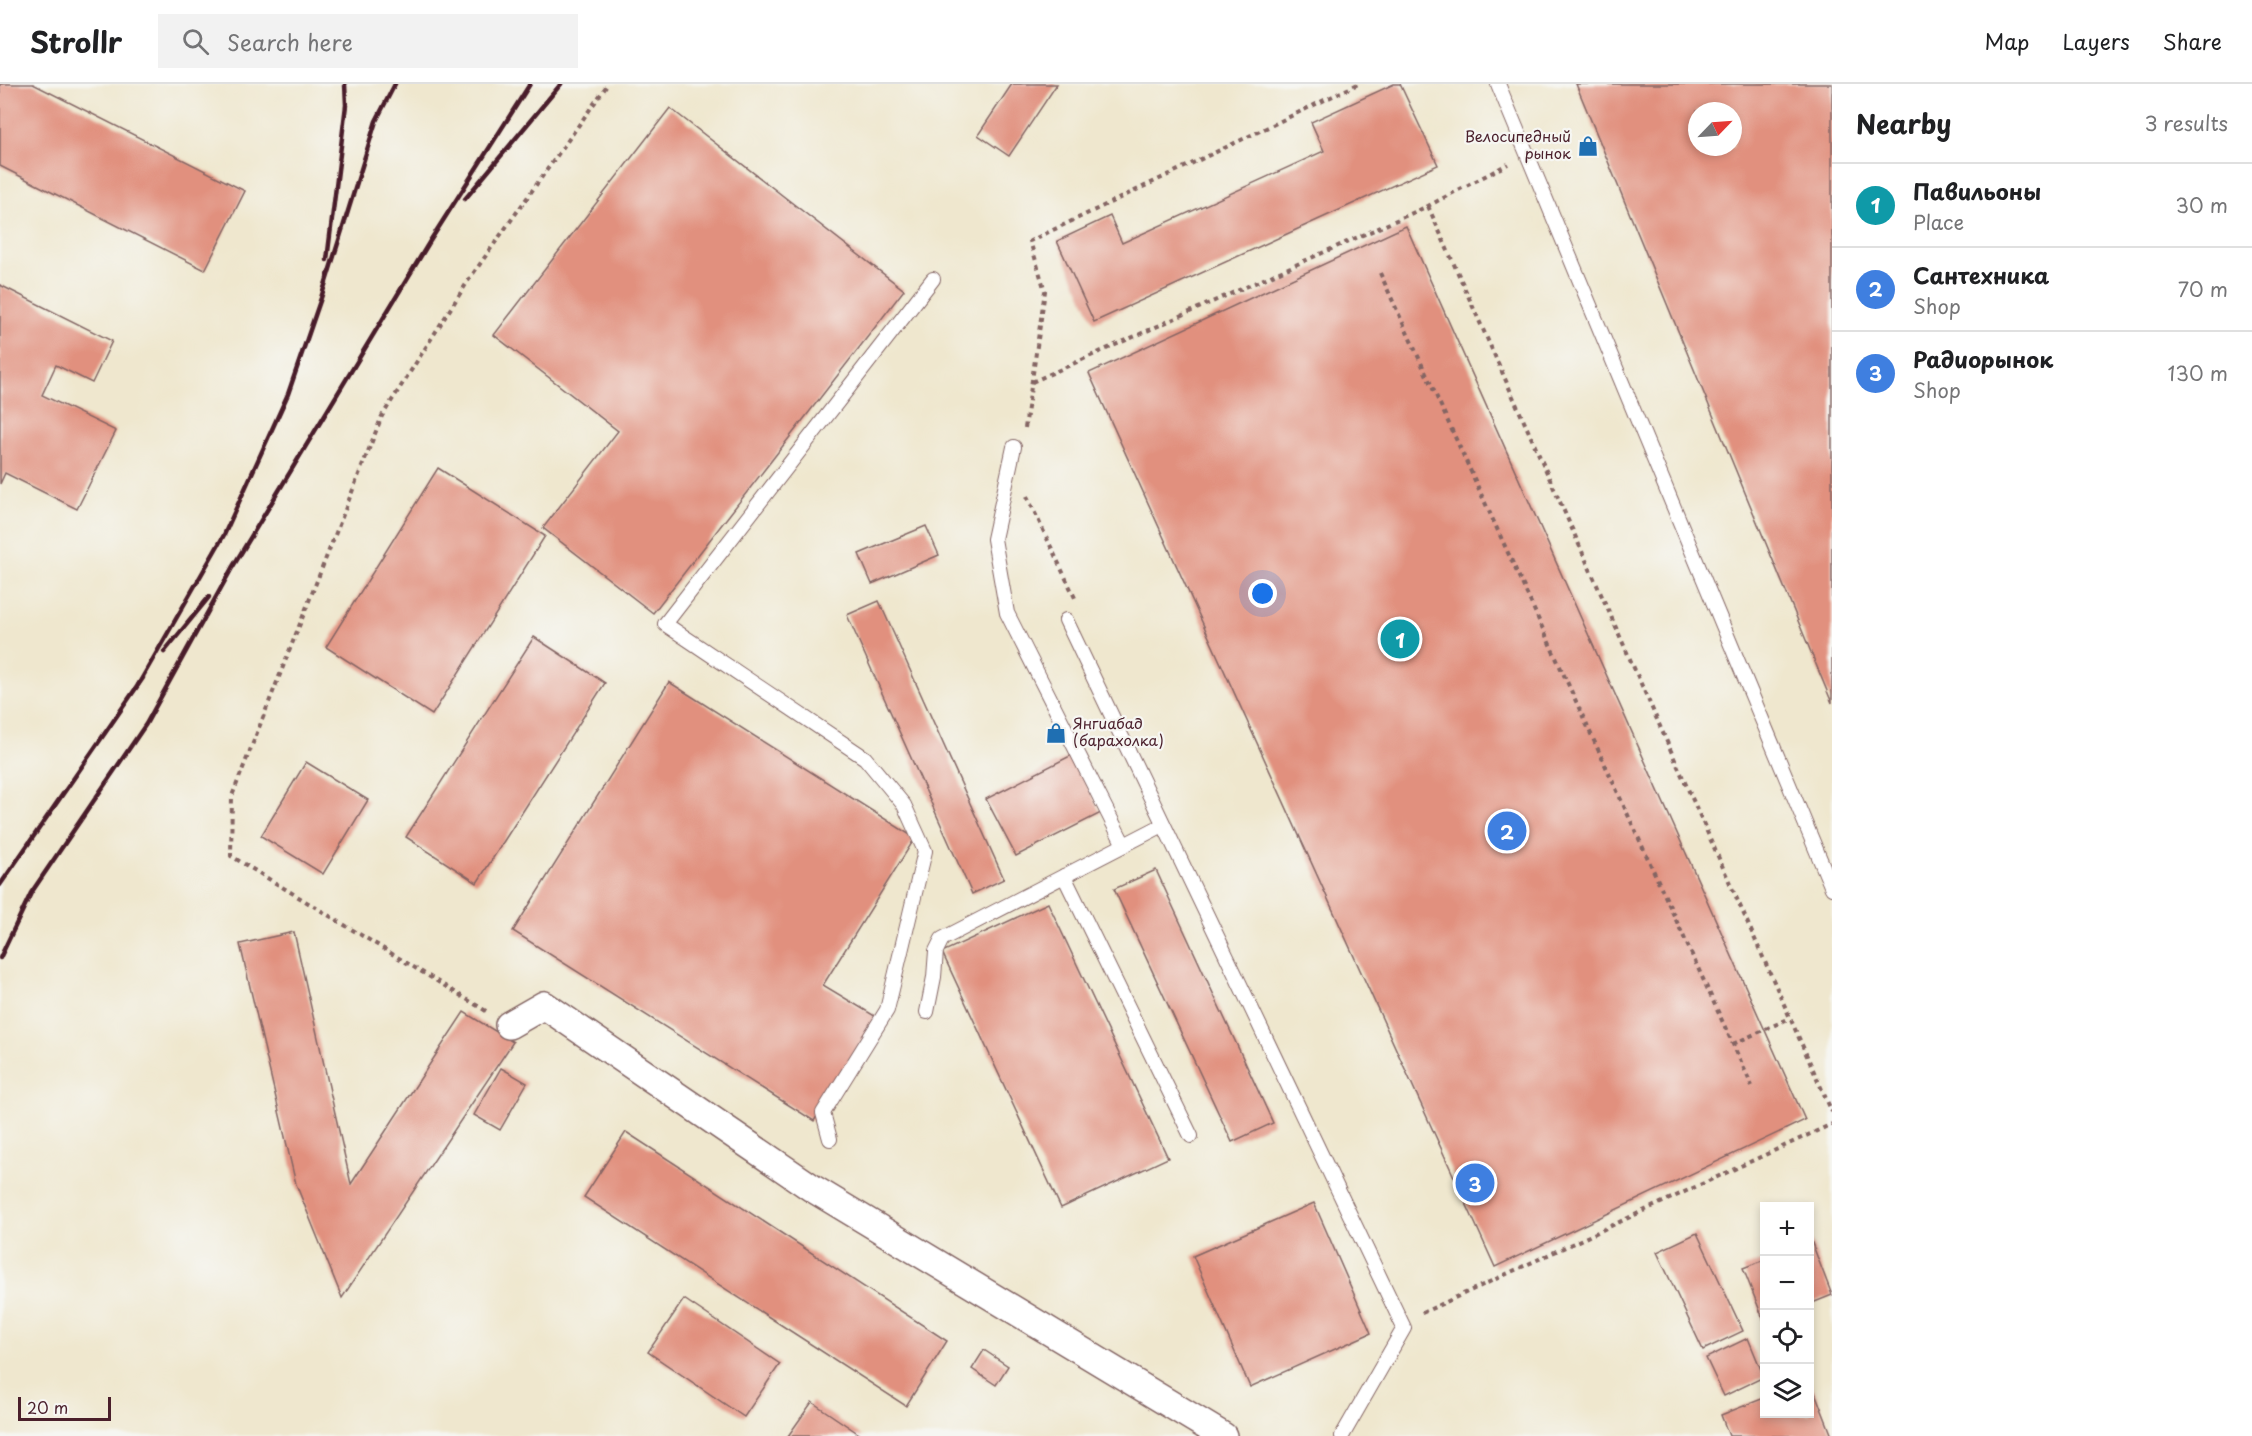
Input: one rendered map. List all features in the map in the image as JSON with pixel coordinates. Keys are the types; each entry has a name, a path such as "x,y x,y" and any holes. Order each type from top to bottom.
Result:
{"street":[{"path":"508,1025 544,1005 812,1188 1223,1436"}],"lane":[{"path":"1498,84 1832,888"},
{"path":"831,1139 823,1113 886,1010 925,851 904,805 865,758 665,624 933,279"},
{"path":"1014,447 994,539 1007,613 1124,845"},
{"path":"1066,620 1404,1328 1342,1436"},
{"path":"927,1012 934,977 936,951 942,939 1163,825"},
{"path":"1064,876 1191,1136"}],"path":[{"path":"508,1025 231,856 232,796 382,416 470,278 608,84"},
{"path":"1024,435 1045,291 1030,241 1358,84"},
{"path":"1032,382 1428,206 1527,153"},
{"path":"1428,206 1832,1112"},
{"path":"1380,273 1752,1086"},
{"path":"1023,489 1079,607"},
{"path":"1732,1044 1790,1018"},
{"path":"1416,1316 1832,1124"}],"building":[{"path":"0,84 33,84 245,191 205,270 0,166"},
{"path":"1012,84 1057,84 1009,156 978,135"},
{"path":"1394,84 1400,84 1438,165 1094,322 1057,241 1110,216 1122,243 1324,151 1311,122"},
{"path":"1576,84 1832,84 1832,703"},
{"path":"670,108 904,290 653,613 543,528 618,431 494,335"},
{"path":"1406,226 1805,1120 1495,1267 1089,373"},
{"path":"0,285 112,341 92,383 56,365 42,395 116,431 77,509 5,473 0,484"},
{"path":"438,468 545,536 432,715 326,647"},
{"path":"926,526 939,555 872,584 859,554"},
{"path":"879,601 1004,879 972,894 847,615"},
{"path":"534,637 605,683 477,883 406,837"},
{"path":"669,682 915,838 823,985 878,1018 814,1121 513,931"},
{"path":"1072,755 1101,813 1016,856 986,799"},
{"path":"306,762 368,800 323,874 261,836"},
{"path":"1156,870 1273,1123 1232,1142 1114,889"},
{"path":"1048,903 1168,1158 1061,1208 942,952"},
{"path":"294,932 351,1184 464,1012 513,1042 342,1298 296,1184 240,944"},
{"path":"501,1068 527,1083 500,1130 474,1115"},
{"path":"626,1132 947,1341 906,1406 584,1197"},
{"path":"1314,1203 1371,1333 1250,1387 1193,1256"},
{"path":"1697,1233 1743,1331 1703,1350 1657,1252"},
{"path":"1814,1248 1832,1295 1814,1302"},
{"path":"1760,1262 1760,1311 1743,1268"},
{"path":"684,1299 780,1364 744,1417 648,1352"},
{"path":"1748,1338 1760,1367 1760,1379 1724,1396 1706,1358"},
{"path":"984,1350 1008,1366 996,1385 972,1369"},
{"path":"1814,1390 1832,1436 1729,1436 1721,1415 1760,1400 1760,1418 1814,1418"},
{"path":"812,1402 862,1436 788,1436"}],"railway":[{"path":"327,260 346,105 345,84"},
{"path":"138,685 224,535 288,394 321,298 376,121 395,84"},
{"path":"0,958 31,893 146,724 232,568 430,241 530,84"},
{"path":"465,199 561,84"},
{"path":"164,652 209,597"},
{"path":"0,885 143,678"}],"place":[{"name":"Велосипедный рынок","path":"1588,146"},
{"name":"Павильоны","path":"1400,639"},
{"name":"Янгиабад (барахолка)","path":"1056,733"},
{"name":"Сантехника","path":"1507,831"},
{"name":"Радиорынок","path":"1475,1183"}]}
